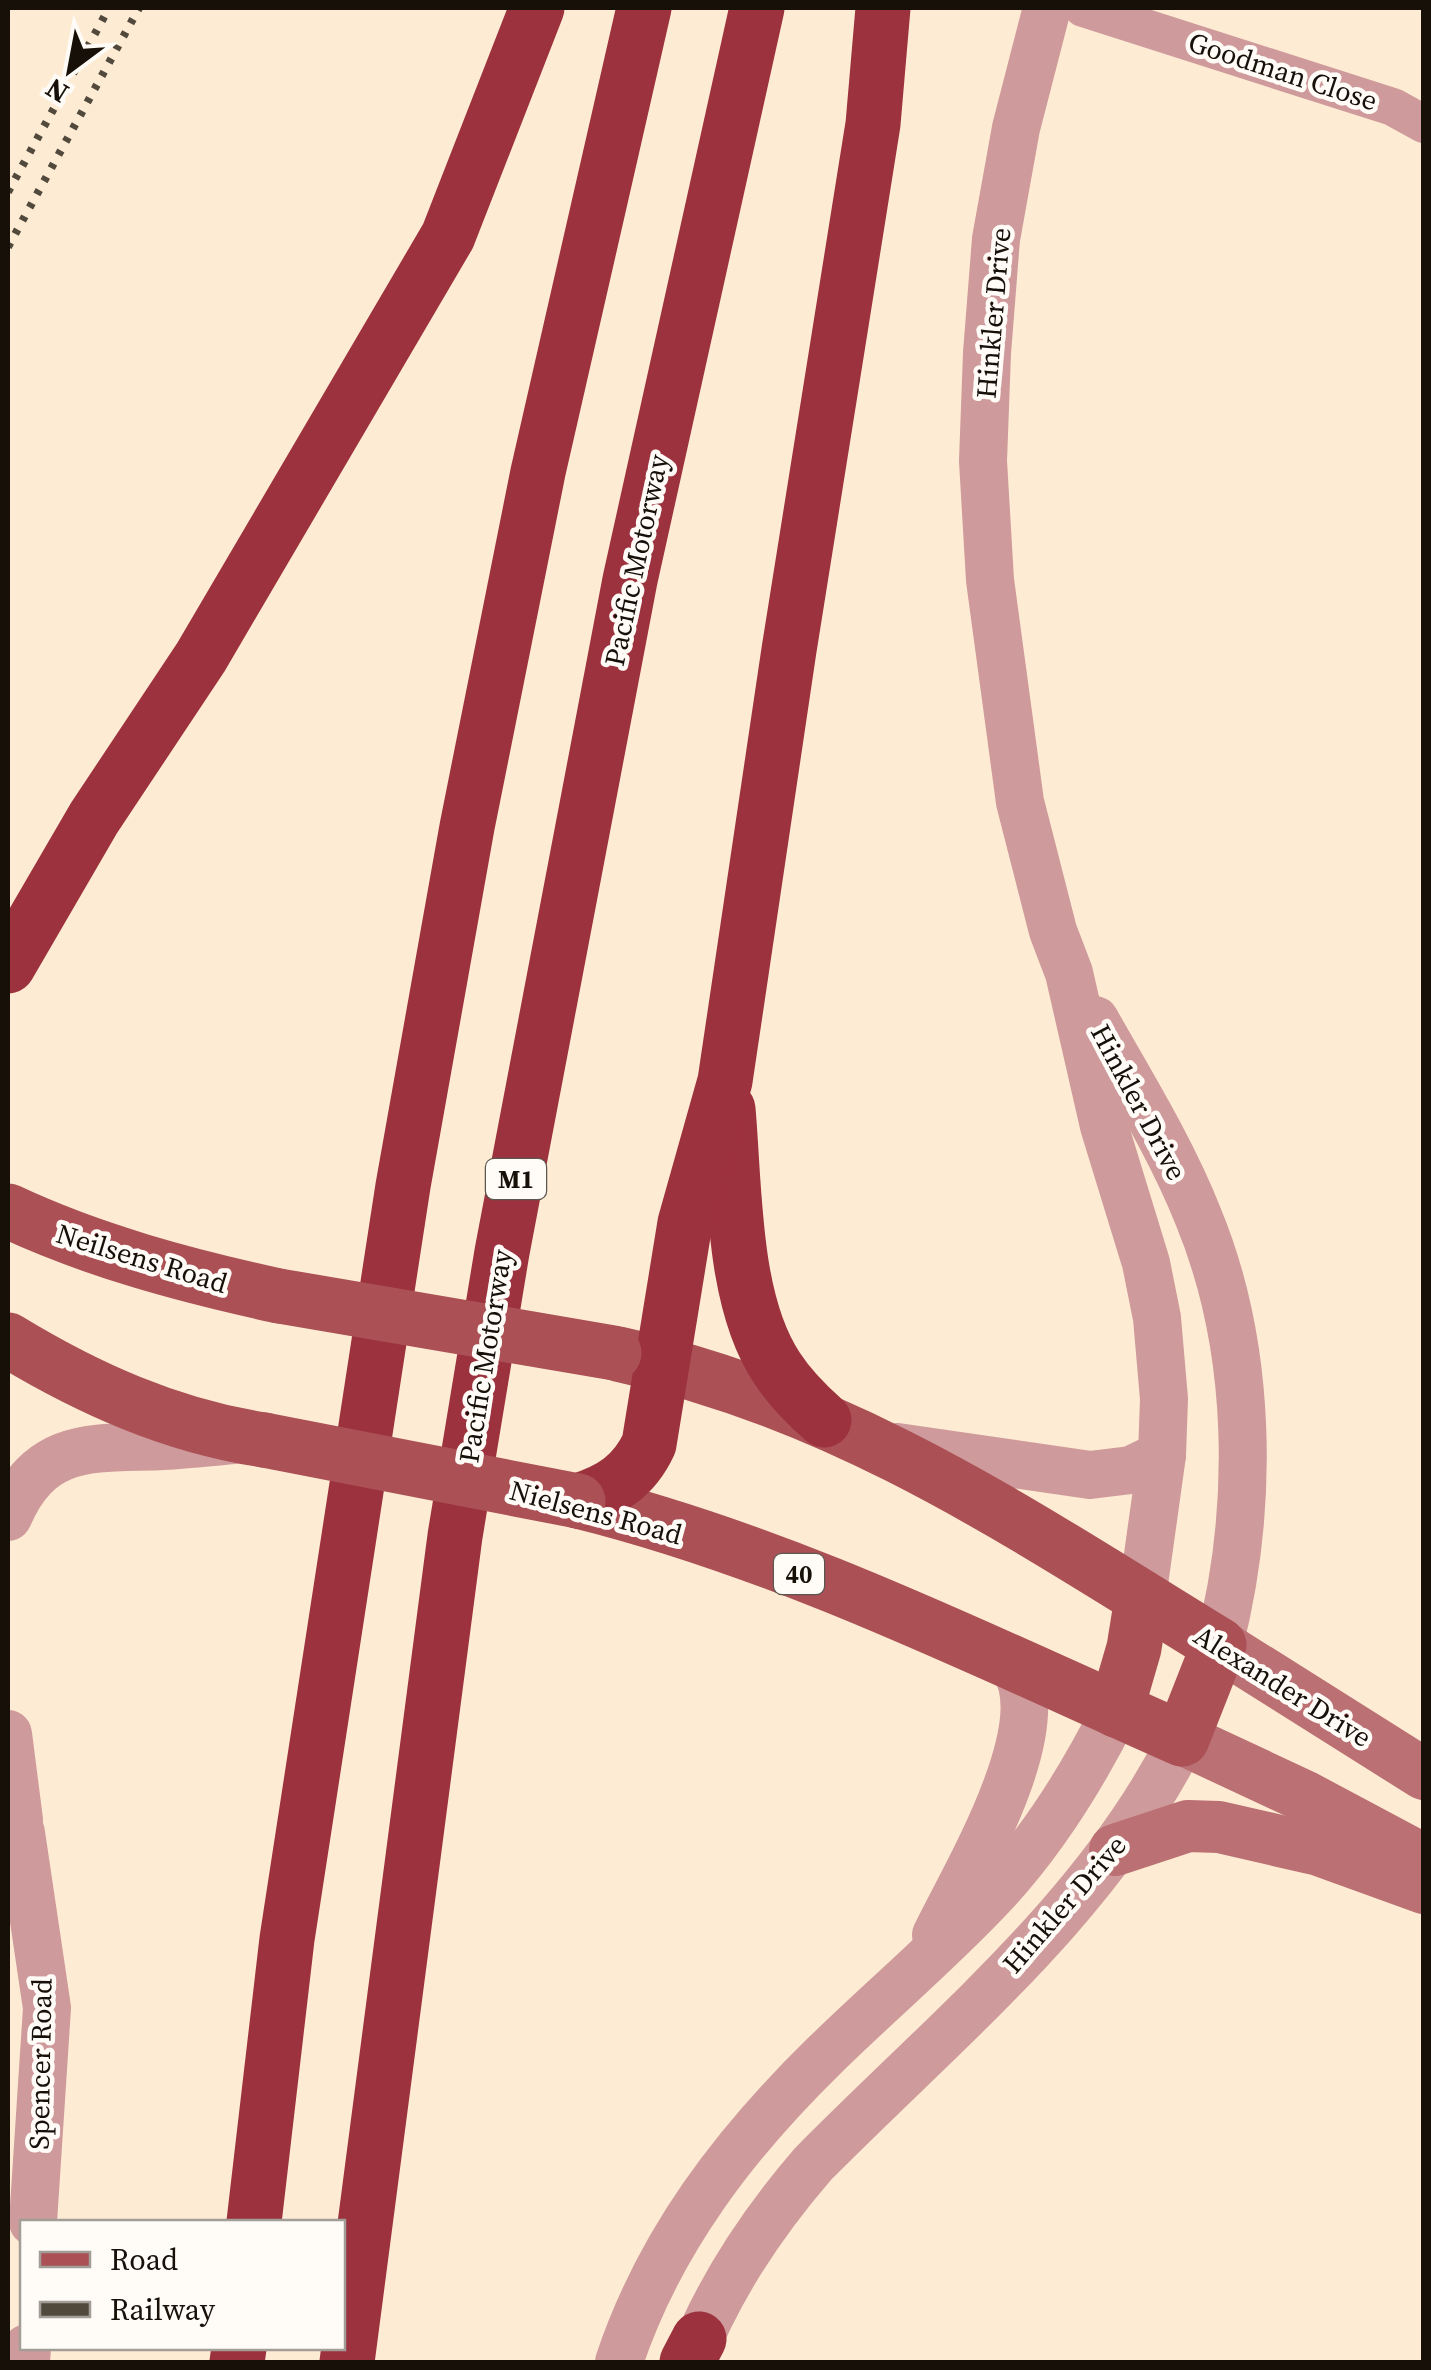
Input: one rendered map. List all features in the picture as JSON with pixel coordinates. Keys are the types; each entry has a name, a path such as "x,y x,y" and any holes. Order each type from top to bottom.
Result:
{"highway":[{"path":"8,966 75,848 201,656 448,236 537,8"},
{"path":"254,2220 287,1939 402,1186 467,827 538,472 644,8"},
{"name":"Pacific Motorway","path":"346,2362 455,1536 502,1252 630,580 758,8"},
{"path":"578,1502 612,1488 639,1463 652,1434 639,1359 725,1081 873,124 883,8"},
{"path":"725,1081 743,1269 754,1314 776,1368 824,1420"}],"main road":[{"name":"Neilsens Road","path":"8,1211 122,1255 279,1296 639,1359"},
{"name":"Nielsens Road","path":"8,1340 120,1400 166,1416 258,1440 578,1502 676,1530 890,1610 1116,1710"},
{"path":"639,1359 824,1420 879,1444 992,1504 1142,1598"},
{"name":"Alexander Drive","path":"1142,1598 1424,1774"},
{"name":"Hinkler Drive","path":"1116,1710 1131,1660 1142,1598"},
{"name":"Hinkler Drive","path":"1182,1739 1219,1645"},
{"name":"40","path":"1116,1710 1319,1804 1424,1860"},
{"path":"1115,1850 1188,1826 1219,1828 1319,1850 1424,1888"}],"street":[{"name":"Hinkler Drive","path":"1047,8 1016,128 996,239 986,353 983,461 990,580 1020,802 1158,1318 1164,1399 1162,1455 1142,1598"},
{"name":"Goodman Close","path":"1083,8 1375,102 1424,124"},
{"name":"Hinkler Drive","path":"1069,974 1180,1176 1198,1217 1236,1353 1242,1483 1234,1578 1219,1645"},
{"path":"8,1517 30,1482 50,1464 74,1451 110,1445 258,1440"},
{"path":"879,1444 1090,1474 1132,1470 1162,1455"},
{"path":"922,1966 1017,1759 1025,1726 1025,1695 1013,1665"},
{"name":"Hinkler Drive","path":"619,2362 657,2269 737,2149 813,2067 996,1891 1075,1787 1116,1710"},
{"path":"8,1734 21,1833"},
{"name":"Hinkler Drive","path":"692,2355 743,2257 788,2194 892,2084 1052,1926 1115,1850 1152,1795 1182,1739"},
{"name":"Spencer Road","path":"8,1789 21,1833 47,2008 31,2220"},
{"name":"Spencer Road","path":"8,2112 31,2220"}],"railway":[{"path":"8,192 109,8"},
{"path":"8,247 139,8"}]}
